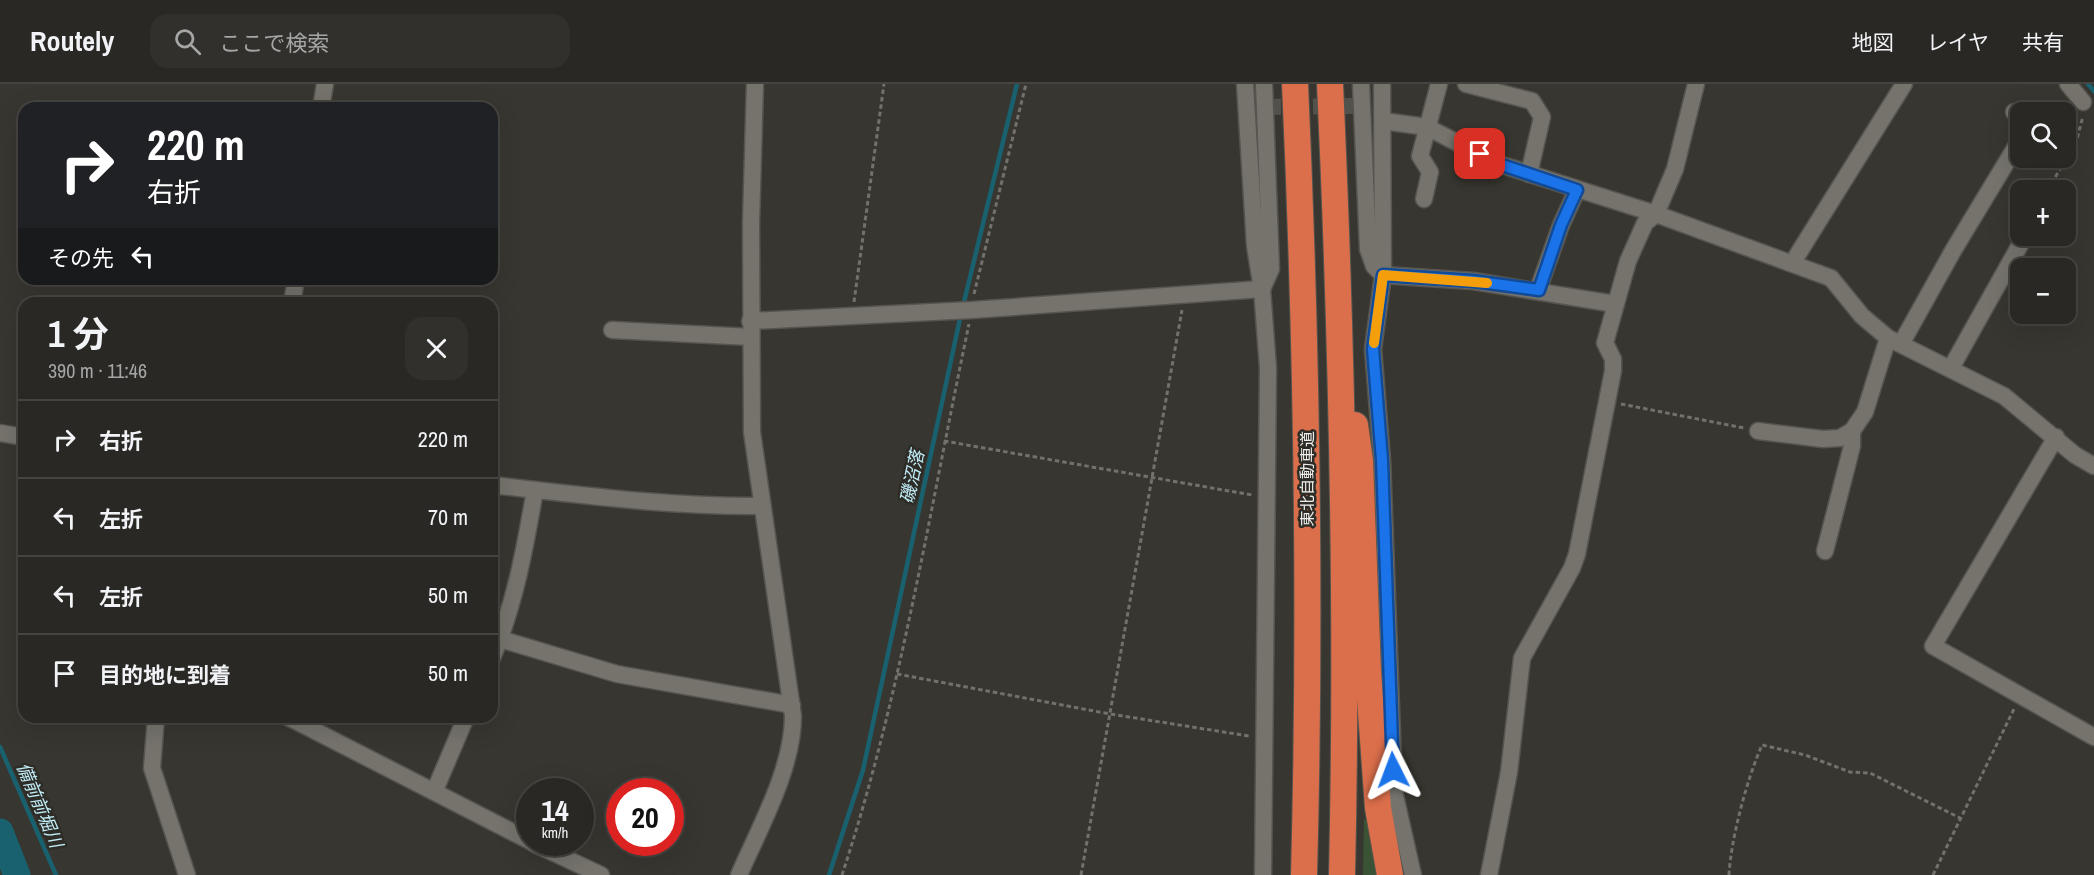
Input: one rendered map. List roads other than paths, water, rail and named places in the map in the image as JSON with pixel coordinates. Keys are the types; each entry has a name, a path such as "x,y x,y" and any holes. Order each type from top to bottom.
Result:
{"highway":[{"name":"東北自動車道","path":"1295,84 1307,428 1307,741 1304,875"},
{"path":"1330,84 1340,327 1345,670 1342,875"},
{"path":"1340,327 1360,461 1373,740 1378,808 1390,875"},
{"path":"1291,875 1292,826 1307,741"}],"street":[{"path":"322,102 325,84"},
{"path":"739,875 766,813 793,740 792,705 761,506 752,432 751,329 755,84"},
{"path":"1245,84 1255,246 1262,289 1268,368 1263,875"},
{"path":"1262,289 1271,269 1264,84"},
{"path":"1361,84 1368,249 1374,266 1383,275 1473,281 1615,304"},
{"path":"1382,84 1383,275 1373,349 1382,460 1394,791 1413,875"},
{"path":"1424,199 1430,172 1420,156 1439,84"},
{"path":"1466,84 1532,101 1542,117 1529,174"},
{"path":"1489,875 1509,772 1522,658 1572,568 1577,554 1608,401 1613,359 1605,343 1628,261 1645,223 1656,214 1675,169 1696,84"},
{"path":"1793,262 1904,84"},
{"path":"2068,84 2083,102"},
{"path":"1383,121 1427,127 1496,163 1656,214 1793,262 1837,282 1862,316 1894,341 2004,396 2075,455 2094,466"},
{"path":"1758,431 1823,439 1840,438 1852,431 1864,412 1894,341 1954,249 2010,157"},
{"path":"1539,290 1561,225 1577,190"},
{"path":"1951,368 2019,246"},
{"path":"612,330 751,329 852,316 1262,289"},
{"path":"1825,551 1852,446 1852,431"},
{"path":"0,433 18,436"},
{"path":"2056,438 1933,646 2094,737"},
{"path":"498,486 693,506 761,506"},
{"path":"498,644 521,571 535,490"},
{"path":"500,639 617,674 792,705"},
{"path":"156,723 152,768 187,875"},
{"path":"300,723 435,790 516,834"},
{"path":"435,790 463,723"},
{"path":"561,856 601,875"}],"waterway":[{"name":"磯沼落","path":"963,306 1017,84"},
{"path":"2088,84 2094,91"},
{"name":"磯沼落","path":"829,875 863,770 961,314"},
{"name":"備前前堀川","path":"0,747 56,875"},
{"path":"0,832 17,875"}],"tunnel":[{"path":"1265,107 1362,106"}]}
